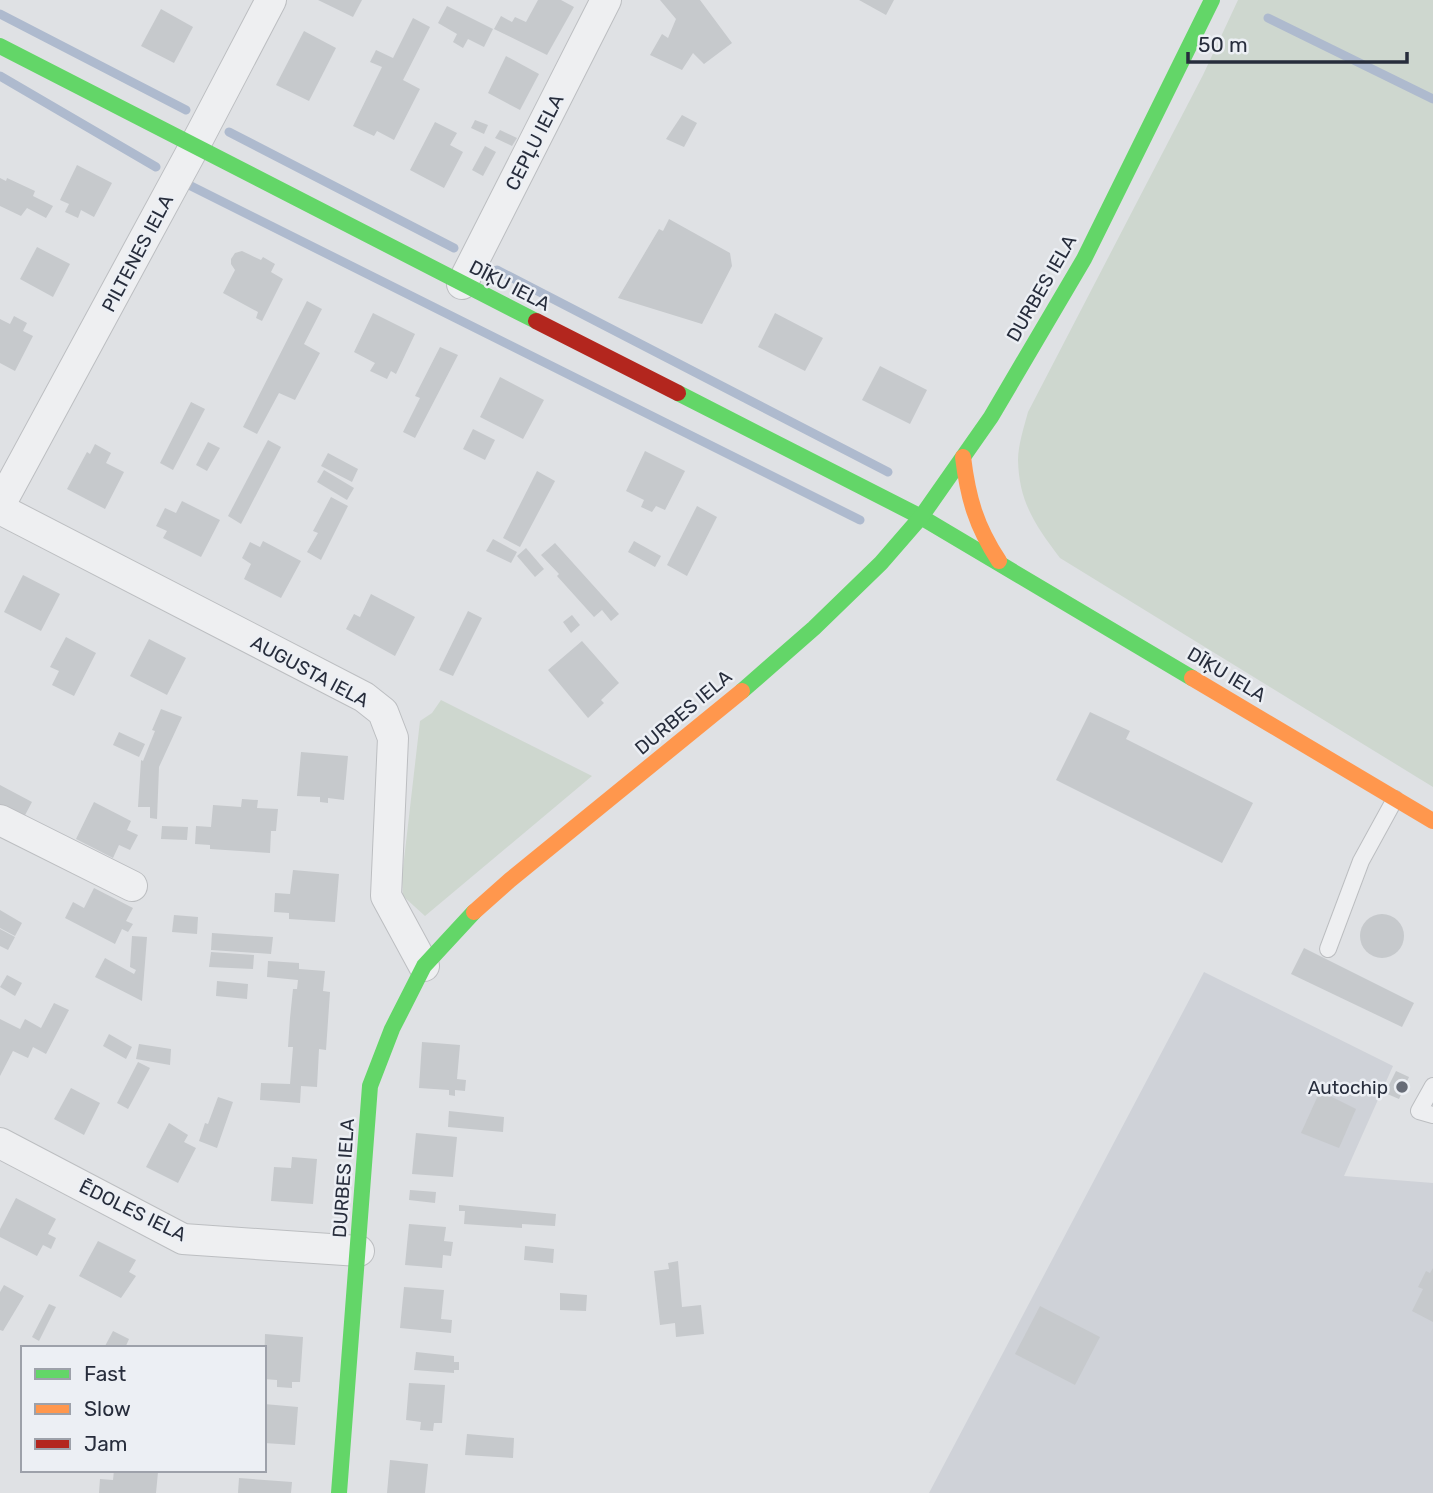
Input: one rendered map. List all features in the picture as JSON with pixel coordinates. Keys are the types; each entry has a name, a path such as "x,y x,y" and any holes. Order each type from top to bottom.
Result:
{"main road":[{"name":"DURBES IELA","path":"339,1493 370,1086 391,1029 424,966 464,921 510,880 700,726 814,628 881,563 921,517 990,417 1084,259 1212,0"},
{"name":"DĪĶU IELA","path":"0,46 921,517 1433,821"},
{"name":"DĪĶU IELA","path":"963,457 970,506 980,533 1000,562"}],"street":[{"name":"PILTENES IELA","path":"0,507 271,0"},
{"name":"CEPĻU IELA","path":"462,284 606,0"},
{"name":"AUGUSTA IELA","path":"0,507 363,697 383,712 393,738 386,896 424,966"},
{"path":"0,821 132,886"},
{"name":"ĒDOLES IELA","path":"0,1143 183,1239 359,1251"}],"lane":[{"path":"1328,949 1361,861 1395,799"},
{"path":"1433,1086 1419,1111 1433,1115"}],"shaded area":[{"path":"1238,0 1433,0 1433,787 1060,558 1036,524 1022,489 1018,454 1028,412 1203,75"},
{"path":"441,700 592,776 425,916 403,896 402,877 420,721 432,713"},
{"path":"1204,972 1393,1066 1344,1176 1433,1183 1433,1493 929,1493"}],"building":[{"path":"318,0 362,0 353,17"},
{"path":"538,0 561,0 574,7 547,55 494,29 501,16 512,22 515,17 526,22"},
{"path":"660,0 700,0 732,43 704,64 693,53 682,70 650,55 662,34 668,38 676,19"},
{"path":"859,0 894,0 886,15"},
{"path":"447,6 493,29 484,47 468,39 463,48 453,42 457,34 438,23"},
{"path":"161,9 193,27 174,63 141,46"},
{"path":"413,18 430,27 403,80 420,89 394,140 377,131 374,136 353,126 382,67 370,62 376,50 393,58"},
{"path":"304,31 336,48 309,101 276,85"},
{"path":"506,56 539,74 520,110 488,93"},
{"path":"682,115 697,123 684,147 666,139"},
{"path":"475,120 488,125 484,134 471,128"},
{"path":"435,122 457,133 450,145 463,152 444,188 410,170"},
{"path":"500,130 517,138 512,146 495,138"},
{"path":"485,146 496,152 483,176 472,170"},
{"path":"77,165 112,183 94,217 81,210 78,218 65,212 69,204 60,200"},
{"path":"0,178 6,181 7,178 35,191 33,196 53,206 46,218 27,208 21,216 0,206"},
{"path":"669,219 730,253 732,266 702,324 618,298 659,229 663,231"},
{"path":"37,247 70,264 53,297 20,279"},
{"path":"242,251 261,260 263,257 275,264 271,272 283,279 262,321 256,318 258,312 223,293 235,270 231,259 235,253"},
{"path":"307,301 322,309 304,344 320,353 295,400 279,393 257,434 243,427"},
{"path":"373,313 415,334 396,374 391,371 387,379 370,371 375,363 354,352"},
{"path":"775,313 823,338 805,371 758,347"},
{"path":"14,316 27,323 23,331 33,336 15,371 0,363 0,319 10,324"},
{"path":"440,347 458,355 415,438 403,432 420,398 415,396"},
{"path":"880,366 927,390 910,424 862,400"},
{"path":"500,377 544,400 523,439 480,417"},
{"path":"191,402 205,409 173,470 160,463"},
{"path":"473,429 495,440 485,460 463,449"},
{"path":"268,440 281,447 241,524 228,516"},
{"path":"208,442 220,448 207,471 196,465"},
{"path":"95,444 111,453 106,463 124,472 105,509 67,489 87,452 90,454"},
{"path":"645,451 685,471 665,510 656,506 652,512 641,507 644,500 626,491"},
{"path":"328,453 358,469 352,482 321,466"},
{"path":"324,470 354,488 347,500 317,482"},
{"path":"537,471 555,481 520,547 503,538"},
{"path":"331,497 348,506 321,560 307,552 318,533 313,531"},
{"path":"182,501 220,520 201,557 163,538 167,531 156,526 165,508 176,513"},
{"path":"697,506 717,517 687,576 667,565"},
{"path":"493,539 517,552 511,563 486,551"},
{"path":"263,541 301,561 281,598 244,579 251,564 242,558 250,542 260,547"},
{"path":"634,541 661,556 655,567 628,552"},
{"path":"555,543 619,614 611,621 602,610 594,617 541,555"},
{"path":"526,548 544,569 535,577 517,556"},
{"path":"23,575 60,594 41,631 4,612"},
{"path":"371,594 415,617 395,656 346,629 354,614 360,617"},
{"path":"468,611 482,618 453,676 439,670"},
{"path":"572,615 580,625 571,633 563,622"},
{"path":"66,637 96,653 74,696 52,685 59,671 50,667"},
{"path":"149,639 186,658 167,695 130,676"},
{"path":"582,641 619,683 601,700 604,703 588,718 548,670"},
{"path":"161,709 182,717 159,767 157,819 150,818 150,807 138,807 141,760 143,761 155,731 152,730"},
{"path":"1090,712 1130,731 1126,739 1253,803 1222,863 1056,780"},
{"path":"119,732 145,744 139,757 113,745"},
{"path":"301,752 348,756 344,800 328,798 328,803 320,802 320,797 297,796"},
{"path":"0,785 32,802 24,817 0,805"},
{"path":"242,799 258,800 257,808 278,809 276,831 271,831 270,853 210,849 210,845 195,844 196,826 211,827 213,805 241,807"},
{"path":"94,802 131,821 127,830 138,835 130,850 119,845 113,858 76,839"},
{"path":"162,826 188,827 187,840 161,839"},
{"path":"293,870 339,874 335,922 289,919 289,913 274,912 275,893 290,894"},
{"path":"94,888 133,908 126,921 133,924 128,932 122,929 115,944 65,918 73,902 84,908"},
{"path":"0,910 22,923 15,936 0,928"},
{"path":"1382,914 1398,920 1404,936 1398,952 1382,958 1366,952 1360,936 1366,920"},
{"path":"174,915 198,917 197,934 172,932"},
{"path":"0,929 15,937 8,950 0,946"},
{"path":"212,933 273,937 271,954 211,950"},
{"path":"132,936 147,937 142,1001 95,977 105,958 134,974 136,970 130,967"},
{"path":"1304,948 1414,1003 1402,1027 1291,974"},
{"path":"211,952 254,955 253,969 209,967"},
{"path":"268,961 299,963 299,969 325,971 323,991 330,992 326,1050 319,1049 317,1087 301,1086 300,1103 260,1100 261,1083 290,1084 293,1047 288,1047 290,1018 293,989 297,989 298,980 267,977"},
{"path":"7,975 22,983 15,996 0,987"},
{"path":"217,981 248,984 247,999 216,996"},
{"path":"54,1003 69,1010 46,1054 33,1047 28,1058 13,1051 0,1076 0,1019 20,1029 25,1019 41,1028"},
{"path":"109,1034 132,1047 126,1059 103,1046"},
{"path":"422,1042 460,1045 457,1079 466,1080 465,1091 455,1090 455,1096 449,1095 449,1090 419,1088"},
{"path":"139,1044 171,1049 170,1065 136,1059"},
{"path":"138,1062 150,1068 128,1109 117,1103"},
{"path":"1396,1071 1409,1077 1399,1099 1385,1093"},
{"path":"71,1088 100,1103 84,1135 54,1119"},
{"path":"1320,1091 1356,1109 1339,1148 1301,1133"},
{"path":"218,1097 233,1102 217,1148 199,1141"},
{"path":"449,1111 504,1117 503,1132 448,1127"},
{"path":"169,1123 188,1135 184,1142 196,1148 178,1183 146,1167"},
{"path":"416,1133 457,1137 453,1177 412,1174"},
{"path":"292,1157 317,1159 313,1204 271,1201 274,1167 291,1168"},
{"path":"410,1190 436,1192 435,1203 409,1200"},
{"path":"16,1198 56,1219 48,1234 56,1238 51,1249 43,1245 37,1256 0,1237 0,1229"},
{"path":"459,1205 556,1214 555,1226 522,1224 522,1228 464,1224 465,1211 459,1211"},
{"path":"409,1224 446,1227 444,1241 453,1242 451,1256 443,1255 442,1268 405,1265"},
{"path":"98,1241 136,1260 129,1272 136,1276 121,1298 79,1276"},
{"path":"525,1246 554,1249 553,1263 524,1260"},
{"path":"678,1261 682,1307 701,1305 704,1334 676,1337 675,1323 660,1325 654,1271 669,1269 668,1263"},
{"path":"1433,1268 1433,1322 1412,1311 1423,1289 1418,1287 1426,1271 1430,1273"},
{"path":"4,1285 24,1296 3,1331 0,1330 0,1292"},
{"path":"404,1287 444,1290 441,1319 452,1320 451,1333 400,1328"},
{"path":"560,1293 587,1295 586,1311 560,1310"},
{"path":"49,1304 56,1307 39,1341 32,1337"},
{"path":"1040,1306 1100,1337 1075,1385 1015,1354"},
{"path":"113,1331 129,1339 126,1346 105,1346"},
{"path":"265,1334 303,1337 300,1382 292,1382 292,1388 277,1387 277,1380 266,1379"},
{"path":"416,1352 454,1356 454,1362 459,1362 459,1370 454,1370 454,1373 414,1370"},
{"path":"409,1383 445,1385 442,1423 434,1423 433,1431 420,1430 421,1422 406,1420"},
{"path":"266,1404 298,1407 295,1445 266,1443"},
{"path":"467,1434 514,1438 513,1458 465,1455"},
{"path":"390,1460 428,1464 425,1493 387,1493"},
{"path":"114,1472 158,1472 156,1493 99,1493 100,1479 113,1480"},
{"path":"239,1478 292,1482 291,1493 238,1493"}],"waterway":[{"path":"0,14 186,110"},
{"path":"1268,18 1433,99"},
{"path":"0,76 156,167"},
{"path":"229,132 454,248"},
{"path":"191,186 860,520"},
{"path":"497,270 888,472"}],"traffic: fast":[{"path":"742,691 814,628 881,563 921,517 991,417 1084,259 1212,0"},
{"path":"0,46 536,321"},
{"path":"678,393 921,517 1192,678"},
{"path":"339,1493 370,1086 392,1029 424,966 474,912"}],"traffic: slow":[{"path":"963,457 974,511 984,536 999,561"},
{"path":"1192,678 1433,821"},
{"path":"474,912 742,691"}],"traffic: jam":[{"path":"536,321 678,393"}],"place":[{"name":"Autochip","path":"1402,1087"}]}
